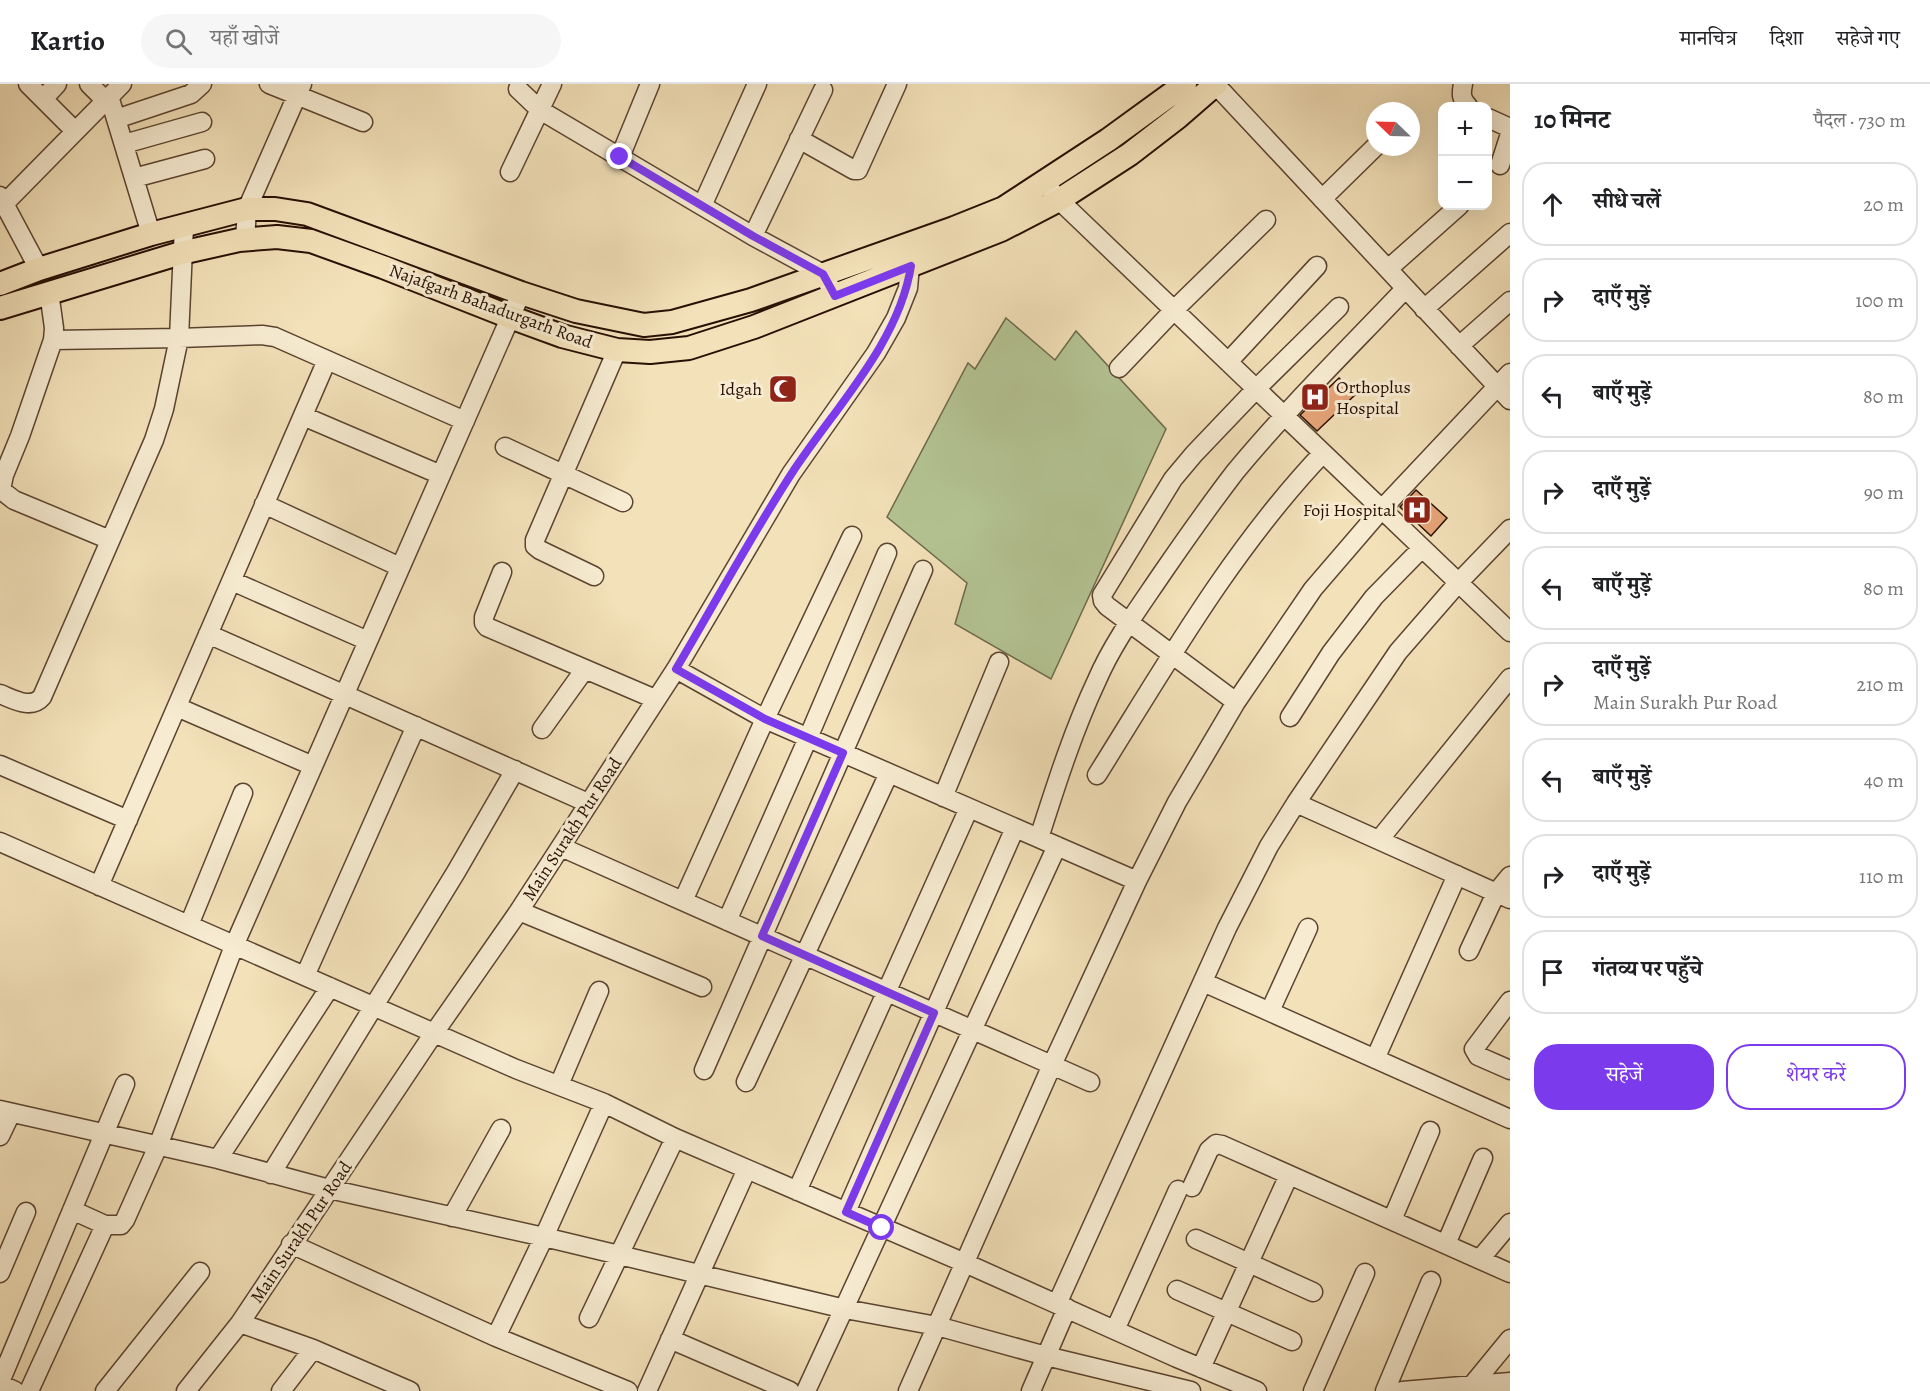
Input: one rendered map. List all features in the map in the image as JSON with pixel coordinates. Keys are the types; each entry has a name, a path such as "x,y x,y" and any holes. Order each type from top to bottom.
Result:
{"main road":[{"name":"Najafgarh Bahadurgarh Road","path":"0,284 39,269 151,234 247,209 275,209 307,214 576,311 644,325 672,322 751,300 1004,208 1185,84"},
{"name":"Najafgarh Bahadurgarh Road","path":"0,308 181,253 245,240 277,237 311,241 562,336 616,350 650,352 689,348 754,327 1000,230 1059,200 1130,154 1178,117 1215,84"}],"street":[{"path":"28,84 75,131"},
{"path":"43,99 57,84"},
{"path":"89,84 112,93"},
{"path":"116,119 191,94 202,84"},
{"path":"269,84 299,90 363,122"},
{"path":"510,172 552,84"},
{"path":"620,157 650,84"},
{"path":"702,206 757,84"},
{"path":"799,140 854,170 858,170 897,84"},
{"path":"1215,84 1510,400"},
{"path":"1463,84 1461,93 1463,102"},
{"path":"518,89 540,110 753,236 823,274 835,296"},
{"path":"245,240 247,209 299,90"},
{"path":"753,236 822,90"},
{"path":"112,93 116,119 151,234"},
{"path":"39,269 3,200 112,93"},
{"path":"1492,120 1510,128"},
{"path":"124,144 202,122"},
{"path":"1500,165 1510,134"},
{"path":"1322,198 1366,156"},
{"path":"134,178 205,159"},
{"path":"1044,182 1059,200 1510,632"},
{"path":"1388,269 1454,210"},
{"path":"1119,368 1174,310 1266,220"},
{"path":"0,694 30,704 39,701 42,697 154,440 164,409 178,338 183,226"},
{"path":"1424,309 1510,233"},
{"name":"Main Surakh Pur Road","path":"186,1391 240,1323 291,1244 519,911 676,669 791,474 876,353 896,318 908,288 911,243"},
{"path":"1228,362 1317,266"},
{"path":"1039,838 1054,788 1097,680 1129,623 1200,517 1238,470 1284,416 1405,289"},
{"path":"49,292 54,328 53,340 4,475 1,490 14,500 110,540"},
{"path":"72,1210 105,1225 123,1224 158,1146 234,946 521,293"},
{"path":"1459,346 1510,301"},
{"path":"1236,702 1107,606 1102,595 1173,479 1256,389 1339,307"},
{"path":"53,340 262,335 275,337 465,421"},
{"path":"594,576 535,546 534,540 616,350"},
{"path":"99,885 327,360"},
{"path":"908,1391 1052,1065 1137,880 1177,802 1236,702 1313,589 1382,510 1510,373"},
{"path":"303,416 441,475"},
{"path":"505,447 623,502"},
{"path":"1097,774 1171,654 1241,550 1286,491 1323,453"},
{"path":"264,504 400,567"},
{"path":"1031,1391 1046,1356 1062,1306 1203,982 1251,878 1296,803 1398,652 1458,583 1510,529"},
{"path":"683,901 765,719 852,536"},
{"path":"1290,717 1331,653 1374,597 1422,548"},
{"path":"727,921 887,553"},
{"path":"704,1070 923,570"},
{"path":"502,572 484,617 487,627 655,699"},
{"path":"232,580 368,641"},
{"path":"208,634 588,803"},
{"path":"944,797 999,662"},
{"path":"542,729 585,669"},
{"path":"676,669 765,719 1137,880"},
{"path":"1379,840 1510,678"},
{"path":"177,707 313,766"},
{"path":"305,976 416,726"},
{"path":"0,765 128,820"},
{"path":"272,1174 456,872 515,770"},
{"path":"746,1082 889,773"},
{"path":"189,925 243,793"},
{"path":"1296,803 1503,896"},
{"path":"797,1191 969,808"},
{"path":"846,1212 1015,828"},
{"path":"0,842 516,1069 604,1103 675,1138 1257,1391"},
{"path":"806,1391 1057,846"},
{"path":"561,847 1090,1082"},
{"path":"1375,1059 1457,875"},
{"path":"1469,951 1503,896 1510,876"},
{"path":"519,911 702,987"},
{"path":"1270,1011 1308,928"},
{"path":"1203,982 1510,1119"},
{"path":"218,1159 330,987"},
{"path":"560,1085 599,991"},
{"path":"1510,1001 1474,1048 1478,1056 1510,1070"},
{"path":"15,1391 0,1383 125,1084"},
{"path":"496,1337 604,1103"},
{"path":"0,1136 6,1111 218,1159 329,1189 544,1237 845,1309 937,1326 1164,1388 1191,1391"},
{"path":"452,1217 501,1129"},
{"path":"1392,1220 1430,1131"},
{"path":"589,1318 675,1138"},
{"path":"1115,1330 1185,1189 1209,1149 1216,1144 1510,1273"},
{"path":"1446,1244 1483,1158"},
{"path":"647,1391 747,1169"},
{"path":"1201,1368 1289,1175"},
{"path":"0,1273 26,1212"},
{"path":"1480,1259 1510,1223"},
{"path":"29,1391 105,1225"},
{"path":"1196,1239 1313,1292"},
{"path":"291,1244 496,1337 628,1391"},
{"path":"105,1391 200,1272"},
{"path":"1313,1391 1365,1274"},
{"path":"1385,1391 1431,1281"},
{"path":"1176,1290 1292,1341"},
{"path":"240,1323 314,1349 410,1391"},
{"path":"1470,1388 1510,1339"},
{"path":"669,1340 790,1391"},
{"path":"281,1391 314,1349"},
{"path":"1164,1388 1177,1358"},
{"path":"1402,1391 1470,1388 1510,1382"}],"green space":[{"path":"1006,318 1055,360 1076,331 1166,429 1051,679 955,624 967,583 887,517 968,363 975,369"}],"building":[{"path":"1339,378 1355,395 1317,431 1300,415"},
{"path":"1416,490 1447,518 1431,536 1400,507"}],"place":[{"name":"Idgah","path":"783,389"},
{"name":"Orthoplus Hospital","path":"1315,397"},
{"name":"Foji Hospital","path":"1417,510"}],"route":[{"path":"620,157 753,236 823,274 835,296 911,266 908,288 896,318 876,353 791,474 676,669 765,719 843,753 762,936 934,1013 846,1212 882,1228"}]}
